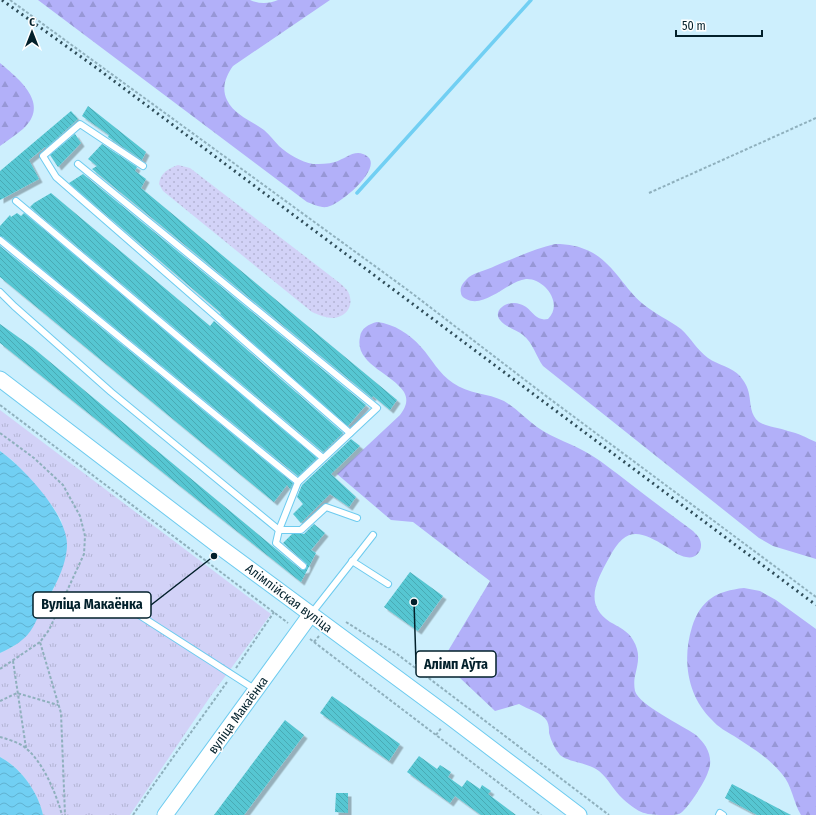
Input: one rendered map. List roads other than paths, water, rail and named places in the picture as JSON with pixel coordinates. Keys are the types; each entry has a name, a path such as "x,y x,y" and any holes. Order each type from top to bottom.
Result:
{"street":[{"name":"Алімпійская вуліца","path":"0,379 220,547 450,717 579,815"},
{"name":"вуліца Макаёнка","path":"165,815 311,614"}],"lane":[{"path":"143,166 80,124 43,156 56,177 350,433"},
{"path":"78,164 377,408 298,482 279,530 276,543 303,566"},
{"path":"16,201 323,458"},
{"path":"0,240 298,482"},
{"path":"0,292 111,392 279,530 301,530 326,507 357,518"},
{"path":"311,614 373,535"},
{"path":"352,561 388,584"},
{"path":"136,613 256,690"},
{"path":"719,815 720,813 723,815"}],"water":[{"path":"0,451 32,480 53,507 60,520 67,546 64,563 54,588 30,632 14,646 0,653"},
{"path":"0,757 15,767 28,782 41,806 43,815 0,815"}],"waterway":[{"path":"357,193 531,0"}],"railway":[{"path":"2,0 98,69 816,605"}],"place":[{"name":"Вуліца Макаёнка","path":"214,556"},
{"name":"Алімп Аўта","path":"414,602"}]}
